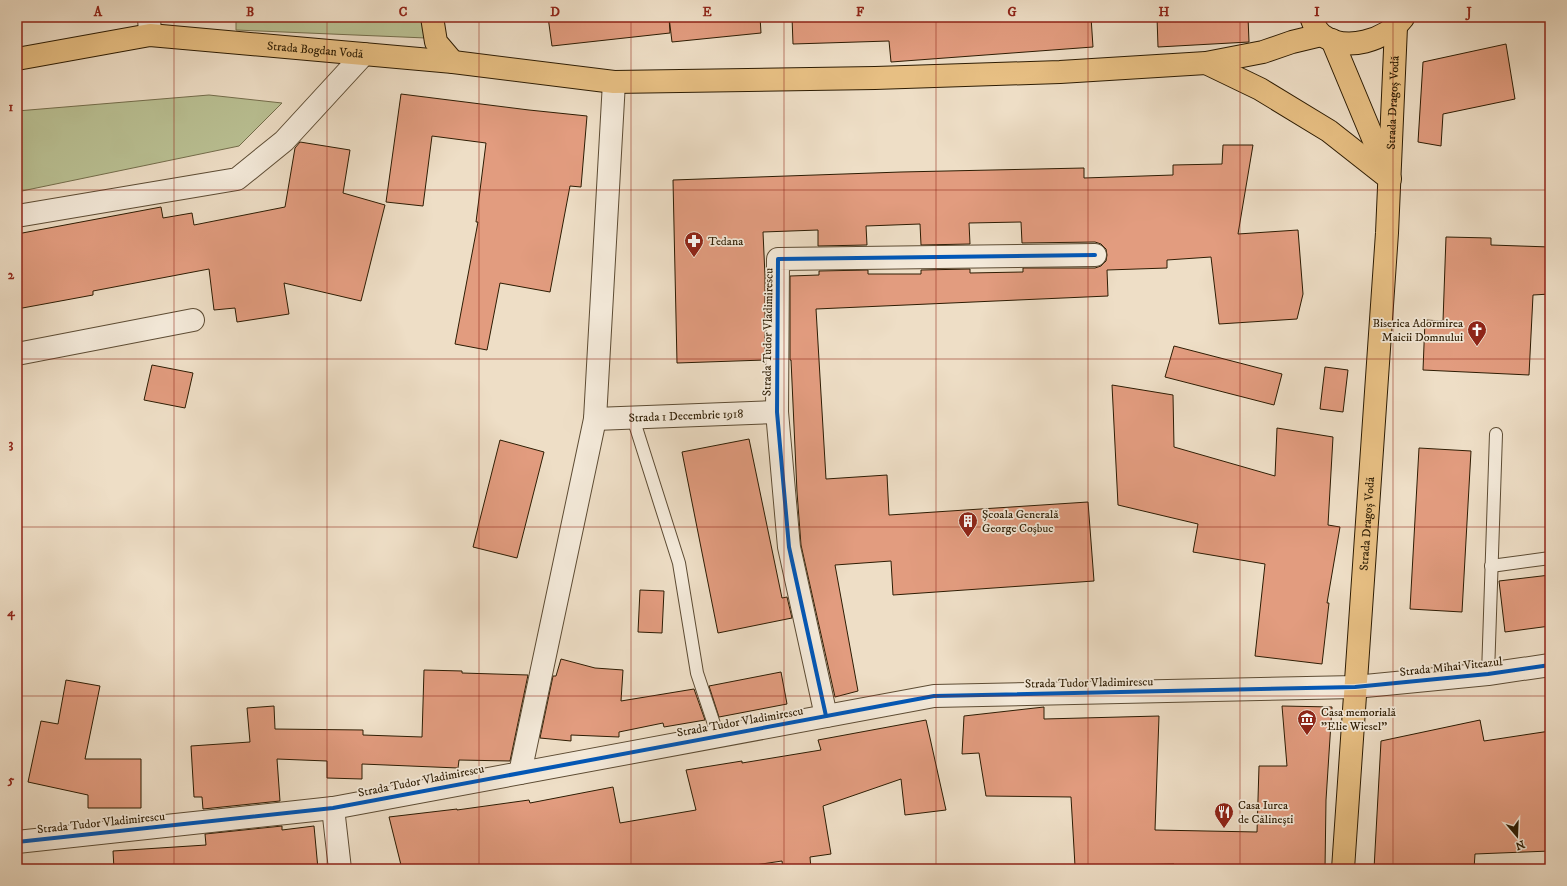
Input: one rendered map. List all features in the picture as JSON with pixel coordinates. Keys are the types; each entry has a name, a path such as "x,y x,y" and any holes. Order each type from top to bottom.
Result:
{"main road":[{"path":"432,17 436,42 453,62"},
{"path":"1321,31 1347,44 1363,42 1380,36 1400,22"},
{"name":"Strada Dragoș Vodă","path":"1343,869 1400,22"},
{"name":"Strada Bogdan Vodă","path":"17,59 150,26 364,54 453,62 614,82 876,78 1060,72 1206,63 1263,52 1321,31"},
{"name":"Strada Dragoș Vodă","path":"1321,31 1390,179"},
{"path":"1206,63 1260,89 1324,127 1390,179"}],"street":[{"path":"17,216 237,179 284,141 364,54"},
{"path":"520,773 595,419 614,82"},
{"name":"Strada Tudor Vladimirescu","path":"826,716 789,547 777,412 778,259 1095,255"},
{"path":"17,354 193,320"},
{"name":"Strada 1 Decembrie 1918","path":"595,419 777,412"},
{"name":"Strada Mihai Viteazul","path":"1355,687 1488,674 1550,665"},
{"name":"Strada Tudor Vladimirescu","path":"17,842 333,808 934,696 1355,687"},
{"path":"333,808 340,869"}],"lane":[{"path":"633,418 679,563 697,673 718,736"},
{"path":"1488,674 1496,434"},
{"path":"1491,566 1550,558"}],"green space":[{"path":"236,17 425,17 426,38 236,30"},
{"path":"209,95 282,103 239,146 17,192 17,111"}],"building":[{"path":"548,17 669,17 670,33 552,46"},
{"path":"669,17 760,17 761,33 672,42"},
{"path":"792,17 1091,17 1093,47 891,62 889,41 793,44"},
{"path":"1157,17 1248,17 1249,42 1158,47"},
{"path":"1506,44 1515,99 1443,114 1441,146 1418,142 1423,62"},
{"path":"401,94 587,116 581,187 570,186 550,292 500,283 487,350 455,344 478,222 476,222 486,143 432,136 423,206 386,202"},
{"path":"300,142 350,150 343,193 385,205 361,301 284,283 289,314 237,322 235,308 214,310 209,269 93,291 93,295 17,309 17,234 161,207 163,218 192,213 194,225 285,207 295,148"},
{"path":"1223,145 1253,145 1238,234 1298,230 1303,294 1297,319 1219,324 1211,257 1167,260 1167,268 1107,270 1108,296 816,309 826,479 887,475 889,515 1088,502 1094,581 893,595 891,561 835,565 858,691 835,697 801,545 790,360 790,276 819,275 819,271 868,270 868,274 921,274 921,270 970,269 970,273 1023,272 1023,268 1095,268 1101,266 1106,261 1106,249 1101,244 1095,242 1022,243 1021,222 969,223 970,244 921,245 920,224 866,226 867,245 818,246 818,230 763,232 765,276 765,360 677,363 673,180 901,172 1084,168 1084,178 1173,175 1173,165 1222,164"},
{"path":"1446,237 1491,238 1491,245 1550,247 1550,294 1533,295 1529,375 1423,370 1425,320 1443,321"},
{"path":"1174,346 1282,374 1274,405 1165,377"},
{"path":"152,365 193,373 185,408 144,400"},
{"path":"1325,367 1348,370 1343,412 1320,409"},
{"path":"1112,385 1173,395 1174,447 1275,476 1277,428 1333,437 1328,525 1340,527 1327,603 1329,603 1322,664 1255,656 1265,564 1193,552 1198,524 1118,505"},
{"path":"749,439 782,598 787,597 792,618 718,633 682,452"},
{"path":"500,440 544,452 517,558 473,547"},
{"path":"1419,448 1471,451 1462,612 1410,609"},
{"path":"1550,575 1550,626 1505,632 1499,581"},
{"path":"640,590 664,591 662,633 638,632"},
{"path":"561,659 595,668 623,670 621,701 694,689 705,720 664,727 663,723 619,732 619,737 571,735 571,741 540,738 553,676 556,676"},
{"path":"424,670 528,675 510,761 459,760 458,768 362,764 362,779 327,778 327,761 277,759 280,801 203,809 202,797 194,797 191,746 250,742 247,708 274,706 275,729 363,730 363,735 422,737"},
{"path":"781,672 787,704 719,717 709,686"},
{"path":"66,680 100,686 85,759 141,759 141,808 88,808 88,795 28,782 41,721 58,724"},
{"path":"1282,706 1332,707 1326,800 1325,869 1174,869 1174,864 1075,866 1071,797 986,796 979,753 962,754 964,716 1044,707 1044,719 1159,716 1155,830 1257,832 1259,766 1287,766"},
{"path":"926,720 946,810 905,815 901,779 823,806 831,854 810,857 811,869 783,869 782,861 728,869 402,869 389,817 457,810 529,800 530,803 613,787 620,823 696,810 686,770 742,761 742,763 821,750 818,740"},
{"path":"1480,720 1484,741 1550,731 1550,851 1475,854 1474,869 1374,869 1381,741"},
{"path":"282,826 282,830 314,826 318,869 114,869 113,851 206,845 205,834"}],"cycle path":[{"path":"826,716 789,547 777,412 778,259 1095,255"},
{"path":"17,842 333,808 934,696 1355,687 1488,674 1550,665"}],"place":[{"name":"Tedana","path":"694,258"},
{"name":"Biserica Adormirea Maicii Domnului","path":"1477,347"},
{"name":"Școala Generală George Coșbuc","path":"968,538"},
{"name":"Casa memorială \"Elie Wiesel\"","path":"1307,736"},
{"name":"Casa Iurca de Călinești","path":"1224,829"}]}
